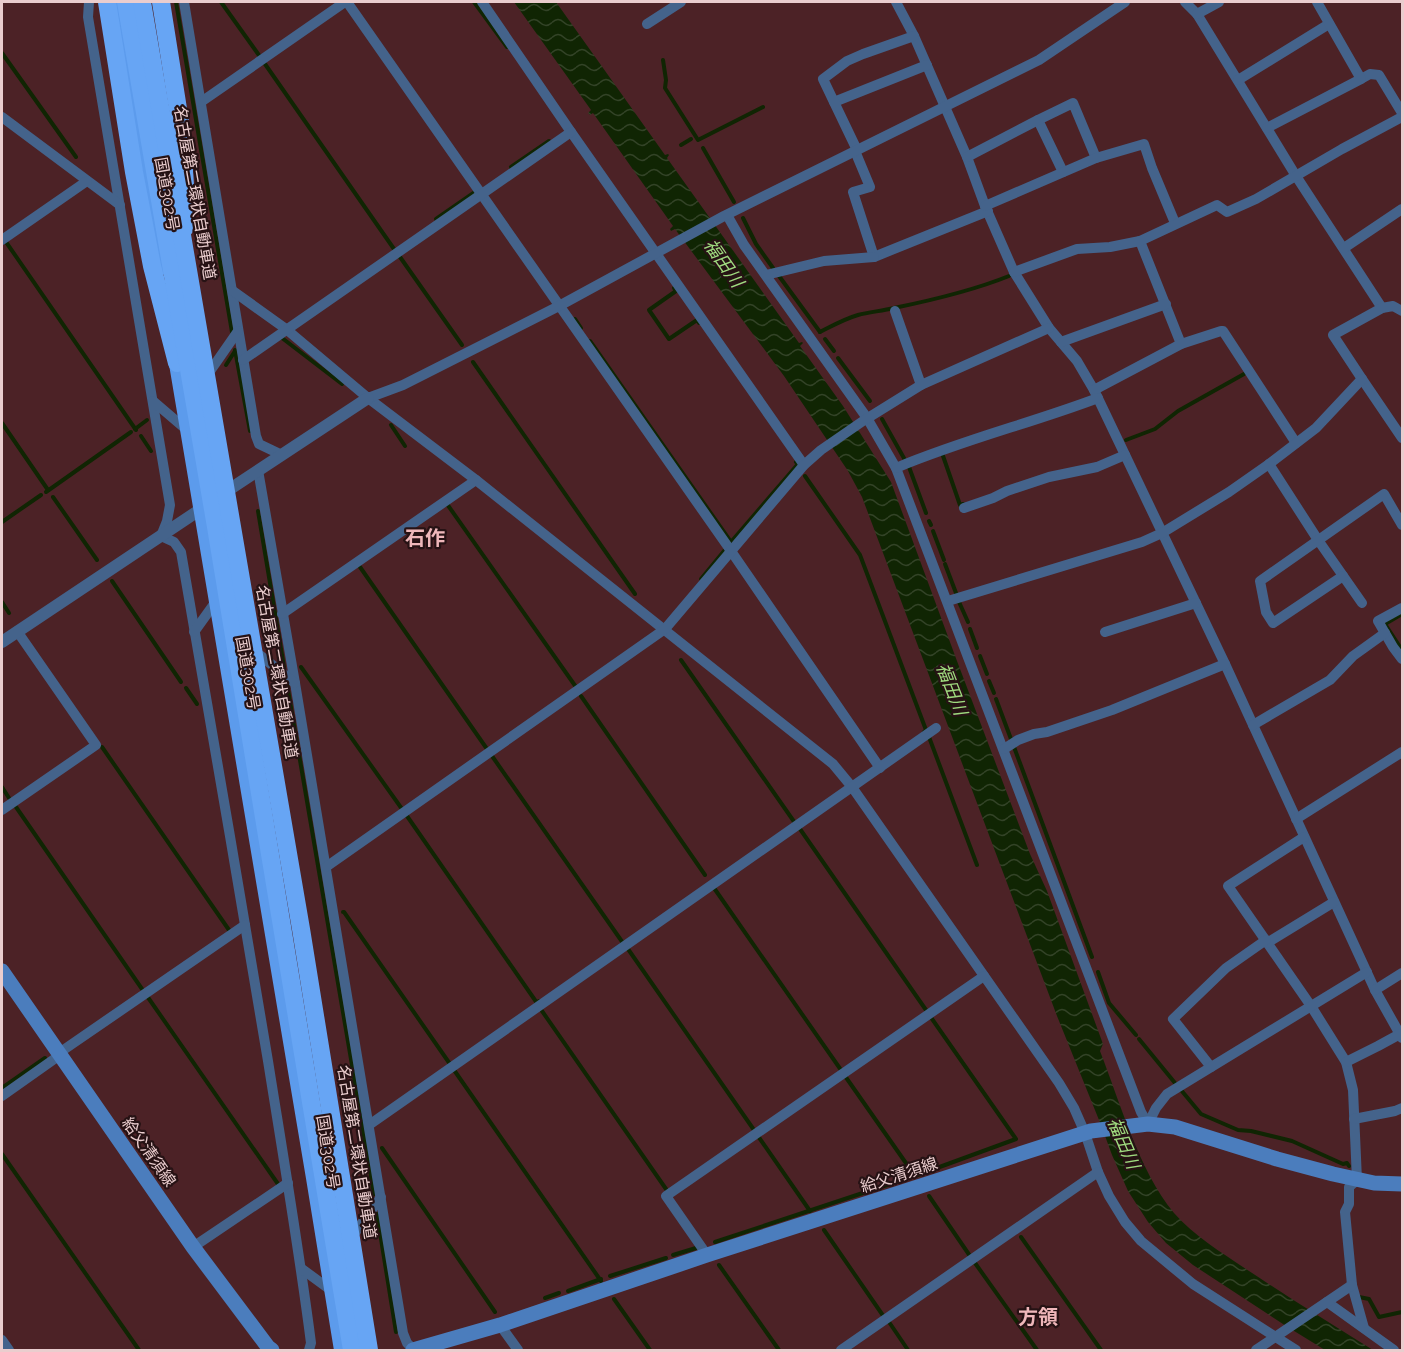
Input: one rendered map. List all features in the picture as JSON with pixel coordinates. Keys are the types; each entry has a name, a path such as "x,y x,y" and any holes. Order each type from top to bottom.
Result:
{"highway":[{"path":"107,2 134,172 152,266 177,363"},
{"name":"国道302号","path":"116,2 342,1350"},
{"path":"126,2 213,509 352,1350"},
{"name":"名古屋第二環状自動車道","path":"142,2 301,929 369,1350"},
{"path":"161,2 181,128 186,199 185,225 168,309"}],"main road":[{"name":"給父清須線","path":"2,970 267,1349"},
{"name":"給父清須線","path":"414,1350 500,1325 707,1255 1088,1132 1145,1124 1175,1127 1277,1159 1357,1180 1402,1184"}],"street":[{"path":"87,2 170,505 161,536"},
{"path":"184,2 256,436 259,444 282,455"},
{"path":"201,102 346,2 731,551 880,768"},
{"path":"482,2 804,465"},
{"path":"647,24 681,2"},
{"path":"896,2 915,36 1014,272 1049,328 1077,362 1096,394 1225,664 1375,990 1401,1036 1346,1062"},
{"path":"2,642 368,398 403,385 559,306 724,216 1039,60 1125,2"},
{"path":"1185,2 1197,14 1296,176 1382,308"},
{"path":"1197,14 1219,2"},
{"path":"1317,2 1361,78"},
{"path":"1238,80 1329,24"},
{"path":"874,257 853,192 870,187 856,150 823,79 847,61 915,36"},
{"path":"834,102 927,65"},
{"path":"1014,272 1077,249 1110,247 1140,241 1216,205 1227,212 1256,199 1402,115 1379,75 1370,74 1267,128"},
{"path":"967,157 1073,103 1096,158"},
{"path":"2,117 120,205"},
{"path":"1038,120 1063,172"},
{"path":"243,360 571,132"},
{"path":"766,275 824,261 874,257 987,209 1096,158 1144,144 1175,223"},
{"path":"2,240 87,181"},
{"path":"1344,248 1402,209"},
{"path":"724,216 896,468 1145,1124"},
{"path":"1140,241 1181,344"},
{"path":"232,291 286,329 368,398 476,480 833,764 852,787 1059,1083 1088,1132 1098,1172 1125,1222 1141,1241 1193,1284 1278,1336 1296,1350"},
{"path":"1061,342 1166,304"},
{"path":"1402,311 1393,306 1382,308 1334,335 1402,438"},
{"path":"895,311 921,385"},
{"path":"326,867 664,628 804,465 821,450 921,385 1049,328"},
{"path":"185,408 238,331"},
{"path":"896,468 928,454 1067,410 1181,344 1221,331 1296,443"},
{"path":"948,601 1142,542 1162,533 1229,492 1316,428 1362,379"},
{"path":"153,401 188,431"},
{"path":"964,508 1007,491 1050,477 1097,467 1125,455"},
{"path":"1269,464 1362,603"},
{"path":"258,470 403,1333 407,1343 414,1350"},
{"path":"282,614 476,480"},
{"path":"1343,576 1273,622 1266,612 1260,581 1384,494 1402,525"},
{"path":"161,536 174,542 181,552 302,1269 311,1343 309,1350"},
{"path":"194,632 217,600"},
{"path":"1105,632 1196,603"},
{"path":"1402,609 1378,621 1402,659"},
{"path":"221,625 295,683"},
{"path":"2,810 96,745 17,632"},
{"path":"1253,725 1330,680 1353,656 1385,633"},
{"path":"1004,749 1018,740 1112,710 1225,664"},
{"path":"369,1125 936,728"},
{"path":"1296,819 1402,752"},
{"path":"1304,837 1228,886 1311,1006 1346,1062 1353,1090 1357,1180 1349,1187 1349,1204 1345,1212 1352,1285 1364,1328"},
{"path":"1211,1067 1173,1019 1226,968 1334,902"},
{"path":"2,1096 245,924"},
{"path":"1145,1124 1167,1094 1367,972"},
{"path":"1375,990 1402,974"},
{"path":"707,1255 666,1196 984,976"},
{"path":"1354,1119 1402,1108"},
{"path":"841,1350 1098,1172"},
{"path":"194,1246 288,1183"},
{"path":"329,1268 381,1197"},
{"path":"302,1269 332,1291"},
{"path":"1256,1350 1352,1285"},
{"path":"1325,1303 1394,1350"},
{"path":"500,1325 518,1350"},
{"path":"2,1340 9,1350"}],"water":[{"name":"福田川","path":"514,2 556,2 665,155 669,155 667,158 799,343 803,343 800,346 843,406 891,482 1030,854 1047,891 1103,1044 1100,1051 1123,1114 1140,1157 1162,1196 1174,1213 1208,1243 1373,1350 1325,1350 1286,1326 1193,1265 1166,1243 1148,1222 1128,1191 1057,1016 862,497 848,471 784,376 675,229 671,231 673,226 593,113 590,115 588,113 591,110"}],"waterway":[{"path":"176,2 232,332"},
{"path":"221,2 261,58"},
{"path":"474,2 507,47"},
{"path":"2,53 76,157"},
{"path":"663,60 665,88 698,140 763,107"},
{"path":"265,64 394,249"},
{"path":"681,145 691,139"},
{"path":"511,167 549,141"},
{"path":"703,148 734,202"},
{"path":"436,219 475,192"},
{"path":"743,218 756,244 773,268"},
{"path":"6,242 136,430"},
{"path":"400,257 462,345"},
{"path":"779,276 820,332"},
{"path":"820,332 858,315 952,295 1009,276"},
{"path":"674,288 676,291 649,310 669,339 697,320 699,323"},
{"path":"575,319 581,328"},
{"path":"282,338 342,384"},
{"path":"825,339 834,351"},
{"path":"590,341 731,542 798,464 796,462"},
{"path":"235,350 250,431"},
{"path":"226,365 235,351"},
{"path":"838,358 870,401"},
{"path":"473,362 635,594"},
{"path":"1126,440 1155,429 1178,411 1244,374"},
{"path":"882,419 905,460"},
{"path":"135,429 147,420"},
{"path":"2,423 48,490"},
{"path":"391,425 405,446"},
{"path":"46,492 131,432"},
{"path":"141,436 151,451"},
{"path":"942,453 960,505 963,504"},
{"path":"909,467 926,513"},
{"path":"805,476 860,555 926,730 924,732"},
{"path":"2,522 41,495"},
{"path":"53,497 97,560"},
{"path":"447,504 576,687"},
{"path":"258,511 284,667"},
{"path":"929,521 931,525"},
{"path":"933,531 944,560"},
{"path":"701,579 724,551"},
{"path":"945,564 956,593"},
{"path":"360,567 487,749"},
{"path":"112,581 181,682"},
{"path":"2,602 9,613"},
{"path":"959,602 968,622"},
{"path":"1402,614 1385,624 1402,650"},
{"path":"970,629 977,648"},
{"path":"980,656 987,674"},
{"path":"681,660 795,823"},
{"path":"301,667 402,809"},
{"path":"989,681 994,693"},
{"path":"287,684 374,1194"},
{"path":"186,688 197,704"},
{"path":"581,696 705,875"},
{"path":"996,699 1011,739"},
{"path":"929,737 977,865"},
{"path":"102,747 229,930"},
{"path":"1014,747 1092,957"},
{"path":"492,756 623,943"},
{"path":"2,787 9,798"},
{"path":"16,807 142,989"},
{"path":"407,816 537,1003 539,1001"},
{"path":"800,829 926,1010"},
{"path":"714,888 841,1070"},
{"path":"343,912 450,1064"},
{"path":"628,949 754,1130"},
{"path":"1098,972 1109,1003 1136,1035"},
{"path":"147,996 278,1184"},
{"path":"542,1011 666,1189"},
{"path":"845,1076 915,1176 1016,1139 930,1016"},
{"path":"1139,1039 1175,1083"},
{"path":"2,1088 45,1058"},
{"path":"454,1070 601,1281"},
{"path":"1181,1090 1201,1114 1238,1130 1292,1141 1343,1164 1347,1163 1349,1166"},
{"path":"758,1136 810,1211"},
{"path":"382,1148 495,1312"},
{"path":"2,1154 139,1350"},
{"path":"715,1242 905,1179"},
{"path":"929,1196 970,1256"},
{"path":"377,1214 396,1332"},
{"path":"824,1230 884,1317"},
{"path":"1021,1237 1101,1350"},
{"path":"673,1255 696,1248"},
{"path":"610,1276 666,1258"},
{"path":"975,1263 1037,1350"},
{"path":"719,1265 779,1350"},
{"path":"568,1291 601,1279"},
{"path":"545,1298 559,1293"},
{"path":"1359,1297 1369,1299 1379,1317 1402,1312"},
{"path":"614,1299 650,1350"},
{"path":"889,1322 908,1350"}],"district":[{"name":"石作","path":"425,538"},
{"name":"方領","path":"1038,1317"}]}
